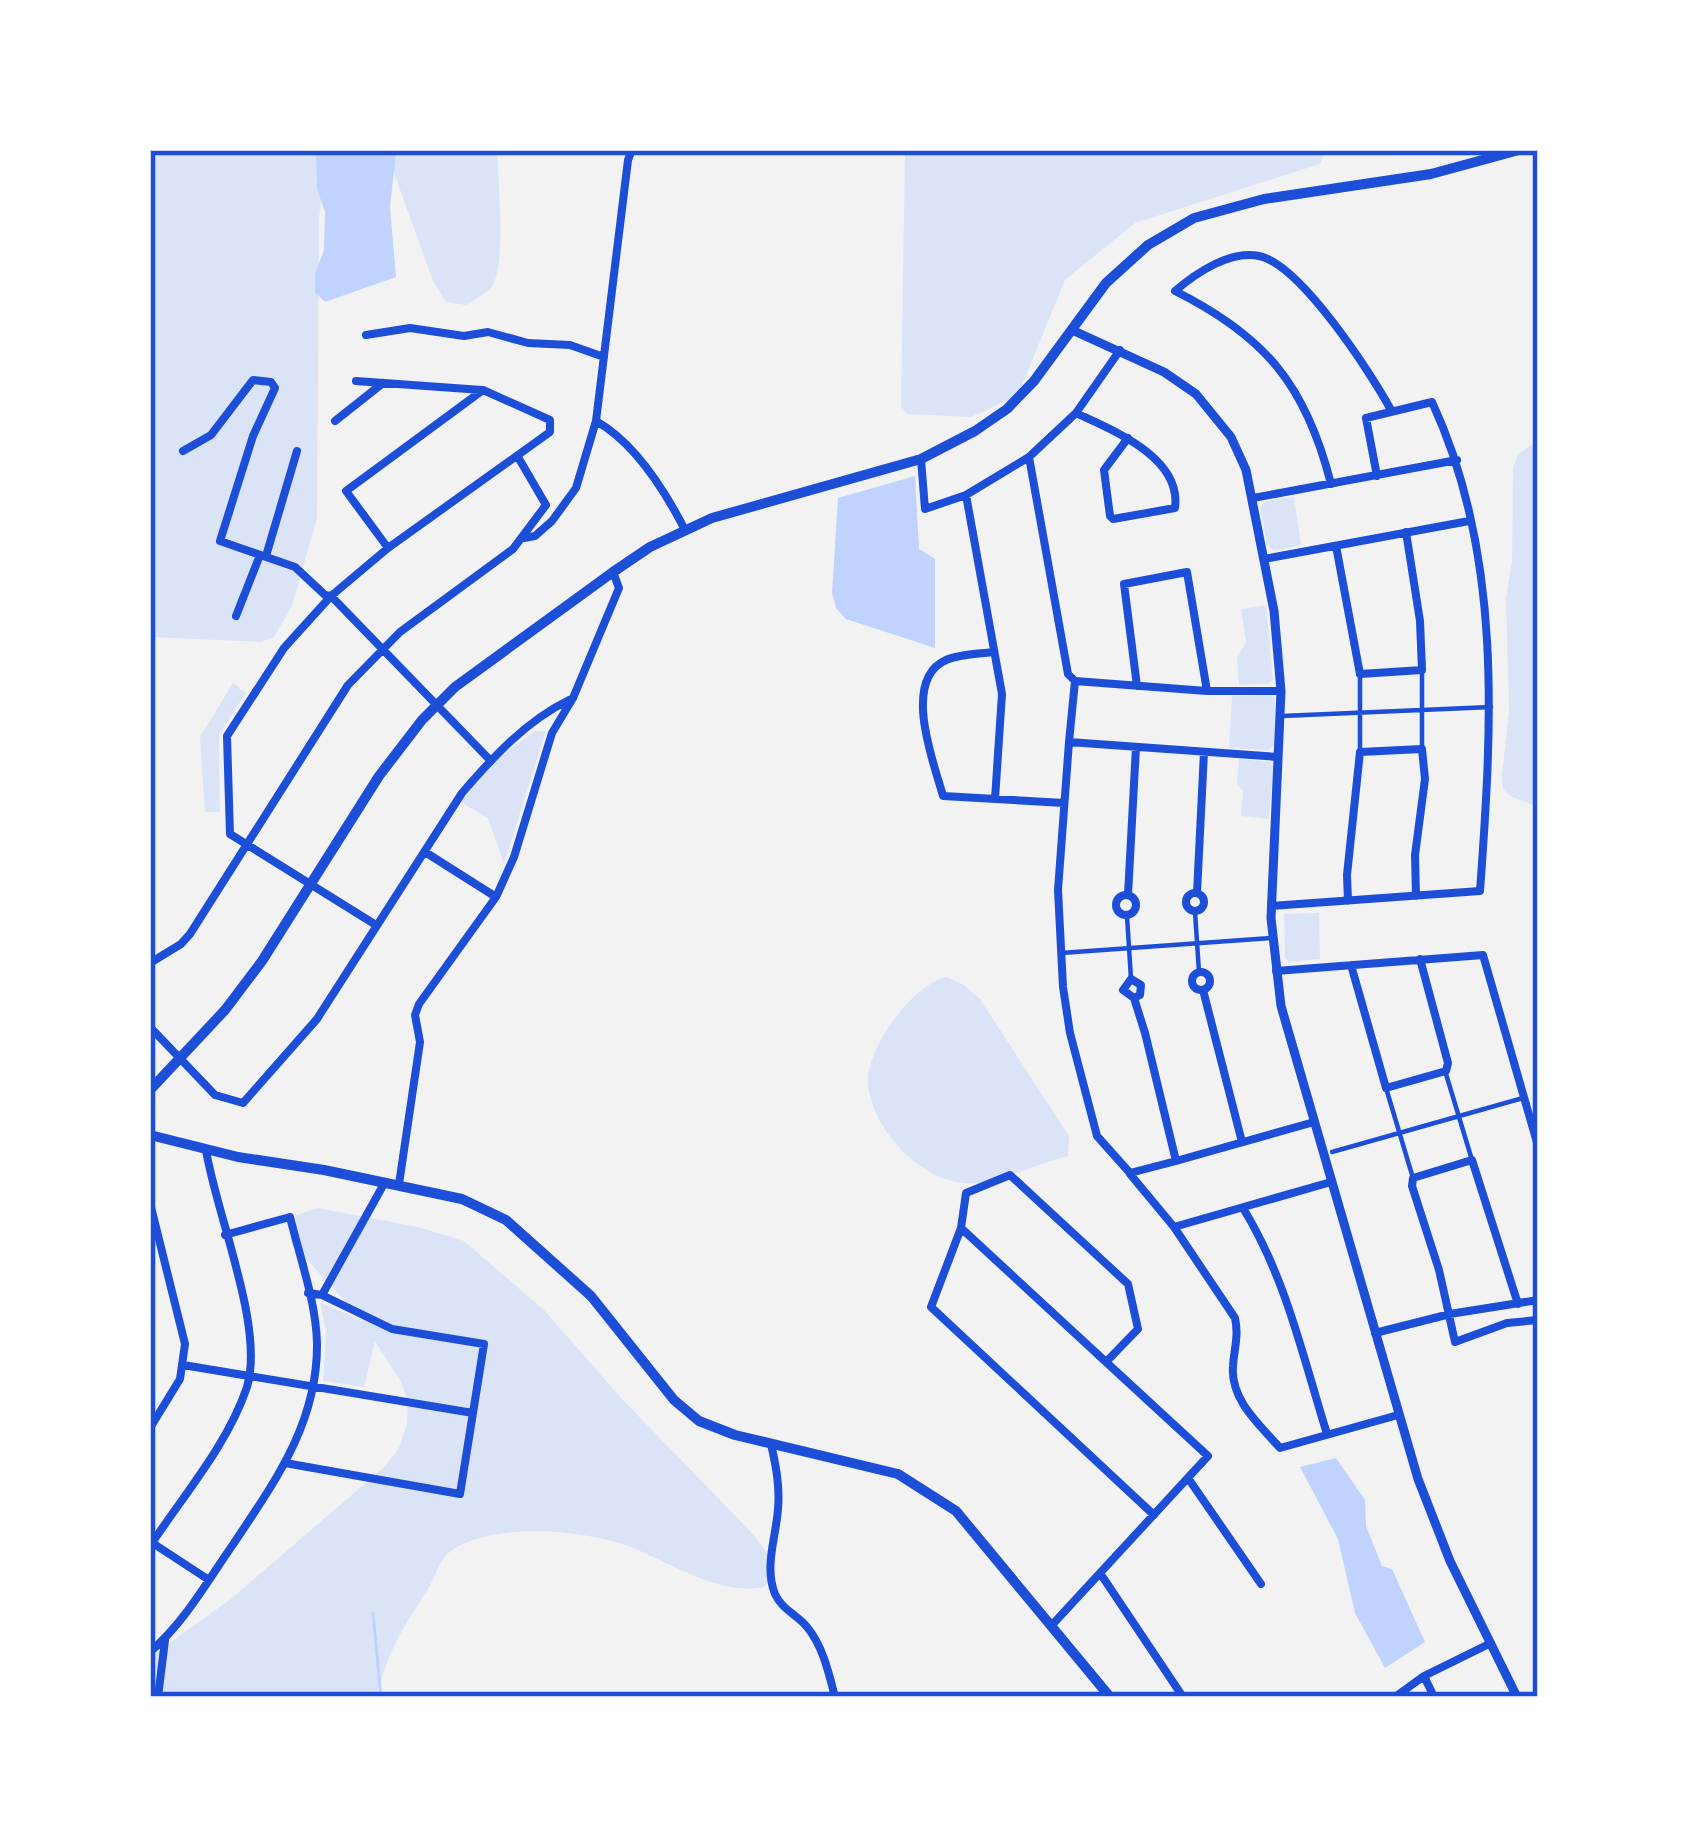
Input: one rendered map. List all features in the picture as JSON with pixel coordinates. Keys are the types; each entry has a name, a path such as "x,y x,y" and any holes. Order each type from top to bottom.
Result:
{"main road":[{"path":"150,1090 225,1010 262,961 391,759 435,705 613,572 685,530 754,504 921,459 975,431 1006,409 1053,359 1106,283 1133,258 1194,218 1264,199 1431,174 1519,150"},
{"path":"150,1135 462,1198 506,1220 591,1296 686,1412 712,1427 898,1474 939,1497 969,1522 1110,1697"}],"street":[{"path":"524,538 536,536 552,521 576,488 596,421 632,150"},
{"path":"1331,484 1307,409 1272,358 1232,322 1175,291 1206,270 1240,256 1275,260 1335,327 1373,377 1390,410"},
{"path":"365,335 410,328 464,336 488,332 528,343 570,345 604,357"},
{"path":"1072,330 1164,371 1209,407 1239,453 1253,498 1274,611 1281,691 1271,906 1276,971 1331,1182 1433,1522 1517,1697"},
{"path":"921,459 926,508 966,495 1029,458 1076,413 1120,350"},
{"path":"183,452 212,435 253,380 271,382 275,388 253,436 220,541 295,566 325,596 331,596 490,760"},
{"path":"356,381 483,390 550,420 550,432 388,548 331,596 284,648 227,736 230,834 376,925"},
{"path":"335,421 385,382"},
{"path":"388,548 346,490 483,390"},
{"path":"1271,906 1480,891 1491,706 1486,613 1457,460 1432,402 1366,418 1377,476"},
{"path":"1076,413 1128,438 1149,452 1168,478 1178,501 1175,508 1110,516 1104,470 1128,438"},
{"path":"596,421 640,462 685,530"},
{"path":"236,616 263,556 297,451"},
{"path":"150,963 190,934 328,712 381,649 524,538 546,505 518,457"},
{"path":"1029,458 1068,674 1075,681 1281,691"},
{"path":"1253,498 1457,460"},
{"path":"966,495 1003,694 995,799"},
{"path":"1264,559 1469,520"},
{"path":"1406,532 1420,621 1425,767 1415,855 1416,896"},
{"path":"1336,546 1360,674 1360,752 1348,901"},
{"path":"399,1184 420,1042 415,1015 430,986 496,897 514,857 552,734 573,698 619,588 613,572"},
{"path":"1137,686 1124,584 1187,572 1207,691"},
{"path":"994,652 941,663 932,673 922,725 943,796 1064,803"},
{"path":"1360,674 1422,670"},
{"path":"1075,681 1064,803 1060,953 1070,1034 1097,1136 1174,1227 1235,1318 1233,1377 1244,1406 1280,1448 1398,1415"},
{"path":"150,1028 215,1095 243,1102 316,1019 462,793 490,760 553,708 573,698"},
{"path":"1282,716 1491,706"},
{"path":"1069,742 1280,757"},
{"path":"1136,747 1128,895 1116,906 1127,916 1130,979 1141,985 1134,998 1176,1161"},
{"path":"1360,752 1422,749"},
{"path":"1204,752 1197,893 1186,902 1196,912 1199,972 1210,978 1204,990 1242,1142"},
{"path":"425,852 496,897"},
{"path":"1060,953 1271,938"},
{"path":"1276,971 1483,955 1538,1146"},
{"path":"1420,959 1448,1063 1445,1071 1518,1304"},
{"path":"1351,965 1455,1342 1507,1323 1538,1321"},
{"path":"1387,1088 1445,1071"},
{"path":"1333,1152 1524,1097"},
{"path":"1130,1173 1314,1122"},
{"path":"205,1148 248,1322 249,1376 224,1434 151,1543 208,1580"},
{"path":"1413,1178 1472,1160"},
{"path":"1106,1362 1138,1329 1128,1284 1010,1175 966,1193 961,1228 931,1307 1154,1515"},
{"path":"322,1294 385,1181"},
{"path":"1174,1227 1331,1182"},
{"path":"150,1203 185,1344 180,1379 150,1428"},
{"path":"1244,1208 1289,1301 1327,1435"},
{"path":"150,1652 166,1638 208,1580 285,1463 308,1415 317,1341 290,1217 225,1235"},
{"path":"961,1228 1208,1456 1052,1624"},
{"path":"285,1463 460,1494 484,1344 392,1329 322,1294 308,1293"},
{"path":"1375,1333 1450,1314 1538,1300"},
{"path":"183,1365 473,1413"},
{"path":"771,1444 778,1478 770,1572 776,1597 806,1625 827,1665 835,1697"},
{"path":"1188,1478 1261,1584"},
{"path":"1100,1574 1184,1697"},
{"path":"158,1697 166,1638"},
{"path":"1395,1697 1424,1676 1491,1643"},
{"path":"1424,1676 1434,1697"}],"shaded area":[{"path":"150,150 497,150 500,242 496,277 489,290 466,305 446,302 433,281 394,173 387,168 323,182 317,518 292,606 274,637 261,642 150,637"},
{"path":"905,150 1325,150 1320,164 1135,223 1065,280 1018,395 971,417 907,414 901,406"},
{"path":"1538,441 1538,807 1510,796 1503,789 1502,775 1509,710 1506,599 1512,561 1513,468 1518,454"},
{"path":"1294,497 1301,545 1275,551 1267,545 1260,508 1265,501"},
{"path":"1266,605 1273,680 1239,685 1237,658 1246,642 1241,609"},
{"path":"233,683 246,693 219,735 220,812 205,812 200,737"},
{"path":"1270,695 1275,699 1274,745 1269,750 1229,748 1232,696"},
{"path":"535,731 546,731 504,864 488,818 460,802 498,758"},
{"path":"1239,759 1273,766 1269,819 1241,816"},
{"path":"1319,913 1320,959 1289,962 1284,914"},
{"path":"947,977 980,999 1069,1136 1068,1156 988,1181 959,1182 922,1167 891,1138 872,1103 868,1084 874,1054 906,1005 920,991"},
{"path":"318,1208 464,1241 544,1310 622,1399 752,1533 772,1559 771,1579 764,1587 730,1587 633,1548 592,1537 542,1531 492,1535 470,1541 444,1558 397,1640 378,1697 150,1697 150,1657 232,1598 383,1468 398,1450 407,1424 408,1402 401,1382 375,1341 364,1387 323,1381 326,1331 320,1302 364,1322 291,1242 296,1215"}],"water":[{"path":"316,150 396,152 390,207 396,277 325,302 315,292 315,274 324,250 325,212 317,189"},
{"path":"915,476 919,549 935,559 935,648 846,619 832,593 838,498"},
{"path":"1336,1458 1365,1500 1366,1526 1382,1566 1392,1569 1425,1642 1385,1668 1355,1613 1338,1539 1300,1467"}],"waterway":[{"path":"373,1613 381,1697"}]}
